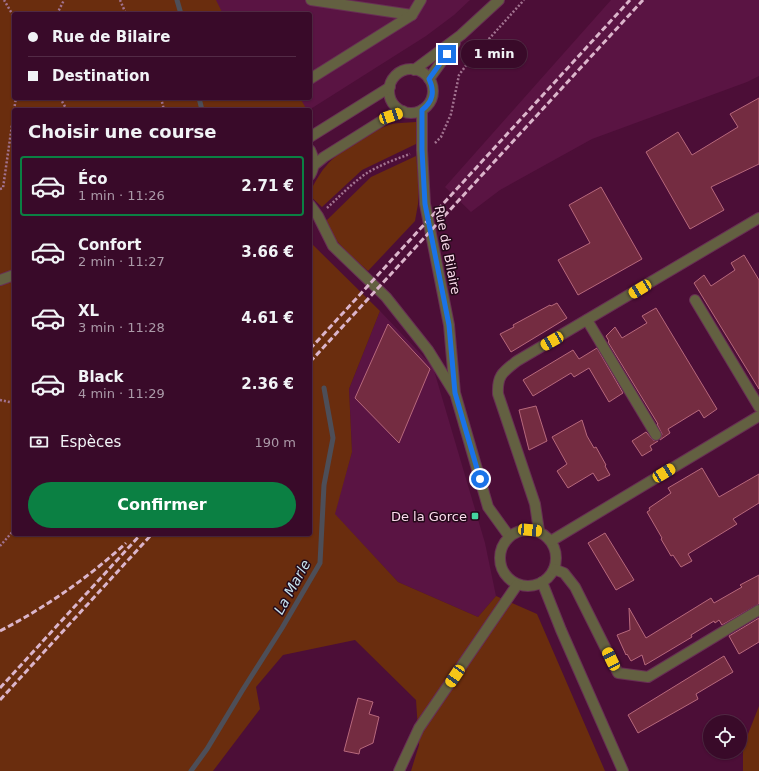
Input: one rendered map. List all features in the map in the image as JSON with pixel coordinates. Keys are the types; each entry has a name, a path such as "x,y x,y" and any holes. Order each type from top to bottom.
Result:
{"street":[{"path":"311,0 412,15"},
{"path":"312,78 412,15 421,0"},
{"path":"414,70 461,35 499,0"},
{"path":"429,79 461,35"},
{"path":"408,70 414,70 422,73 429,79 433,92 431,100 427,106 422,110 409,113 403,112 397,108 392,101 390,87 397,75 408,70"},
{"path":"312,136 390,87"},
{"name":"Rue de Bilaire","path":"422,110 422,150 425,204 449,325 455,393 488,506 509,536"},
{"path":"312,170 324,157 391,116 403,112"},
{"path":"312,154 314,159 312,170"},
{"name":"Rue de Bilaire","path":"312,208 334,246 386,297 428,350 455,393"},
{"path":"538,531 535,504 498,394 497,383 504,372 517,361 759,218"},
{"path":"0,280 12,276"},
{"path":"695,300 759,407"},
{"path":"587,320 656,435"},
{"path":"551,541 759,416"},
{"path":"522,530 538,531 551,541 556,553 554,569 542,582 529,586 517,584 505,576 499,560 501,546 509,536 522,530"},
{"path":"554,569 564,573 575,587 618,673 648,677 759,610"},
{"path":"542,582 561,630 623,771"},
{"path":"399,771 420,728 517,584"}],"path":[{"path":"4,0 12,14"},
{"path":"58,12 64,0"},
{"path":"120,0 125,12"},
{"path":"0,189 3,188 12,124"},
{"path":"0,400 12,403"},
{"path":"0,546 12,532"}],"shaded area":[{"path":"0,0 470,0 454,15 426,36 312,108 14,108 13,100 312,100 312,12 12,12 12,94"},
{"path":"0,0 216,0 222,12 12,12 12,100 301,100 306,108 12,108 12,536 312,536 312,244 380,311 349,389 352,452 335,514 398,582 478,617 496,596 537,614 605,771 411,771 419,745 416,700 355,640 283,655 256,687 260,709 213,771 0,771"},
{"path":"611,0 759,0 759,76 747,82 592,139 500,190 471,212 445,187"},
{"path":"416,122 416,144 362,170 322,207 312,198 312,187 319,175 332,160 363,138 386,126 397,123"},
{"path":"416,156 419,184 415,221 368,271 334,238 326,221 371,177"},
{"path":"380,311 433,367 485,543 496,596 478,617 398,582 334,514 352,452 349,389"},
{"path":"759,706 759,771 743,771 743,759 747,759 747,737"}],"building":[{"path":"759,98 759,164 711,187 724,210 690,229 646,152 678,132 692,155 738,127 730,114"},
{"path":"601,187 642,259 578,295 558,260 590,243 569,205"},
{"path":"744,255 759,280 759,389 694,283 704,275 711,286 735,270 731,263"},
{"path":"557,303 567,318 511,352 500,334 514,327 513,325 550,305 551,306"},
{"path":"656,308 717,409 704,418 699,410 668,429 670,433 660,440 662,434 658,424 608,342 609,341 606,336 615,327 622,338 647,323 642,316"},
{"path":"388,324 430,369 399,443 355,398"},
{"path":"597,348 623,393 609,402 589,368 574,377 571,373 533,396 523,380 573,350 579,359"},
{"path":"536,406 547,441 529,450 519,410"},
{"path":"582,420 587,436 594,448 596,447 610,475 598,481 593,473 568,488 557,471 567,464 552,437"},
{"path":"646,432 653,440 658,441 650,446 652,450 642,456 632,441"},
{"path":"702,468 719,497 759,474 759,503 733,519 737,524 688,554 692,561 681,567 673,555 671,556 647,512 650,510 649,508 671,493 668,488"},
{"path":"605,533 634,580 616,590 588,543"},
{"path":"759,575 759,604 722,625 719,620 715,623 714,621 691,635 692,637 645,665 642,655 631,661 627,654 626,655 617,635 630,630 629,608 646,638 711,598 714,603 742,587 740,585"},
{"path":"759,618 759,642 739,654 729,636"},
{"path":"724,656 733,672 696,694 698,699 638,733 628,715"},
{"path":"358,698 373,702 369,714 379,717 373,743 360,749 359,754 344,751"}],"waterway":[{"name":"La Marle","path":"177,0 180,12"},
{"name":"La Marle","path":"200,100 202,108"},
{"name":"La Marle","path":"191,771 207,749 282,628 320,563 324,485 333,438 324,388"}],"railway":[{"path":"312,347 630,0"},
{"path":"312,360 643,0"},
{"path":"0,688 139,536"},
{"path":"0,700 150,536"},
{"path":"0,631 34,612 82,580 126,543"}],"place":[{"name":"De la Gorce","path":"475,516"}],"route":[{"path":"447,54 429,79 433,92 431,100 422,110 422,150 425,204 449,325 455,393 480,479"}]}
